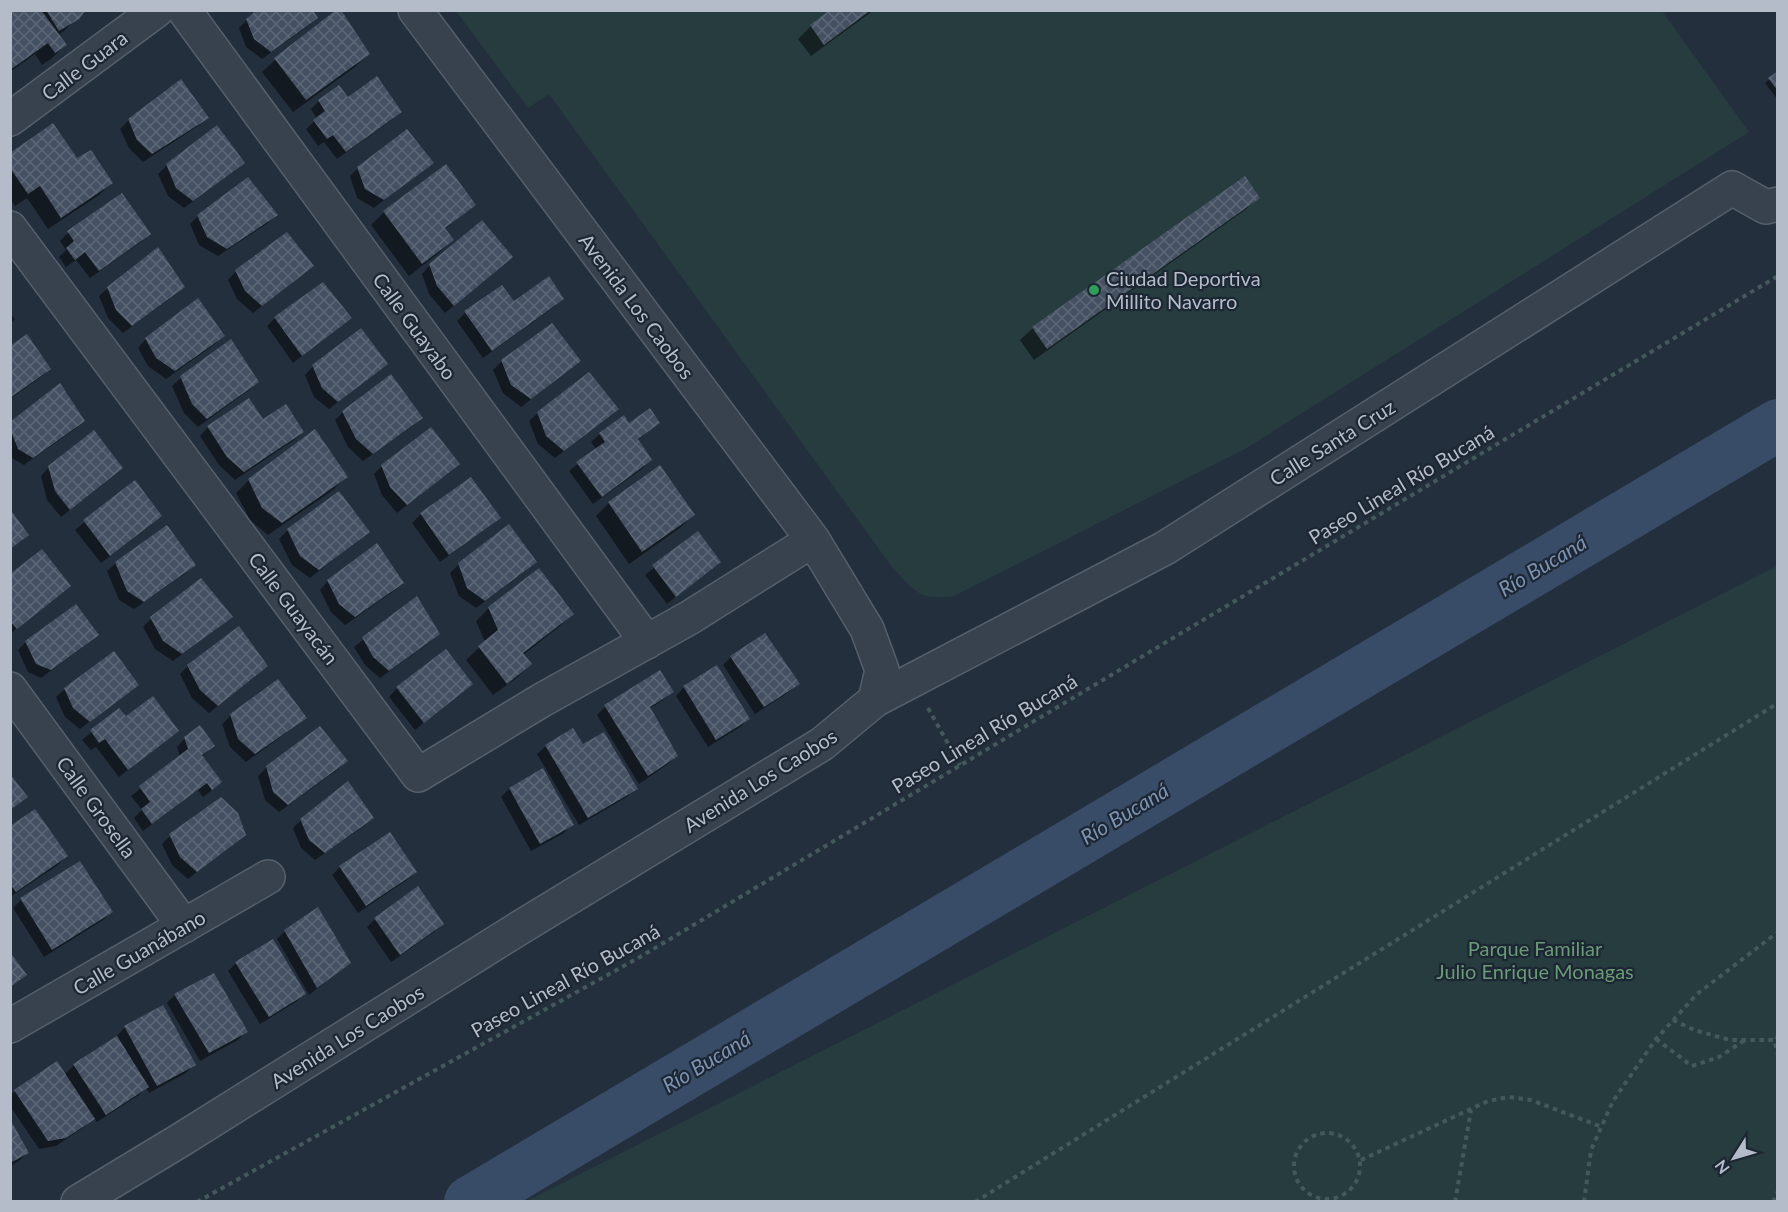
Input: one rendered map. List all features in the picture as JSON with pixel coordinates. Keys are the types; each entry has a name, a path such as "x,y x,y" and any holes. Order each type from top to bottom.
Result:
{"street":[{"name":"Calle Guara","path":"10,119 157,10"},
{"name":"Calle Guayabo","path":"184,10 647,642"},
{"name":"Avenida Los Caobos","path":"78,1202 531,921 822,744 875,700 882,670 867,629 813,540 415,10"},
{"name":"Calle Santa Cruz","path":"875,700 1165,548 1732,188 1766,207 1778,204"},
{"name":"Calle Guayacán","path":"10,228 418,775 542,700 647,642"},
{"path":"647,642 813,540"},
{"name":"Calle Grosella","path":"10,689 184,926"},
{"name":"Calle Guanábano","path":"10,1026 268,877"}],"path":[{"name":"Paseo Lineal Río Bucaná","path":"197,1202 640,957 1778,276"},
{"path":"912,681 960,765"},
{"path":"975,1202 1778,703"},
{"path":"1584,1202 1591,1150 1613,1101 1656,1039 1698,994 1778,932"},
{"path":"1672,1020 1694,1030 1730,1040 1776,1040"},
{"path":"1778,1035 1776,1040 1778,1055"},
{"path":"1656,1039 1692,1066 1719,1057 1746,1040"},
{"path":"1361,1160 1488,1101 1509,1097 1532,1100 1602,1126"},
{"path":"1455,1202 1472,1109"},
{"path":"1320,1133 1341,1136 1350,1142 1361,1160 1361,1172 1357,1183 1340,1198 1329,1200 1307,1193 1299,1185 1293,1164 1302,1144 1310,1137 1320,1133"},
{"path":"1773,1202 1778,1191"}],"green space":[{"name":"Ciudad Deportiva Millito Navarro","path":"456,11 1662,11 1749,132 1245,449 954,596 932,597 912,588 892,567 549,94 528,108"},
{"name":"Parque Familiar Julio Enrique Monagas","path":"1777,566 1777,1201 527,1201"}],"building":[{"path":"10,10 41,10 67,45 55,53 48,43 10,70"},
{"path":"46,10 86,10 79,19 59,31"},
{"path":"257,10 313,10 318,18 271,52 254,39 246,19"},
{"path":"336,10 341,10 370,54 306,100 274,58"},
{"path":"830,10 871,10 824,45 810,25"},
{"path":"1778,71 1778,91 1768,78"},
{"path":"377,76 402,112 346,152 333,135 327,139 313,120 325,111 318,100 339,85 348,97"},
{"path":"181,79 209,118 152,154 137,140 128,119"},
{"path":"53,123 77,158 91,150 113,183 61,218 40,186 28,194 10,168 10,153"},
{"path":"217,125 245,163 193,201 176,188 166,164"},
{"path":"407,129 434,163 384,200 365,189 357,167"},
{"path":"446,164 476,205 445,228 454,240 422,264 383,211"},
{"path":"1245,176 1260,198 1047,349 1032,327"},
{"path":"248,177 278,215 227,249 207,237 197,215"},
{"path":"122,193 151,234 99,271 85,252 75,260 66,248 74,241 67,231"},
{"path":"482,220 513,257 454,306 437,286 429,264"},
{"path":"287,232 314,266 262,306 245,291 235,270"},
{"path":"158,247 185,287 132,326 116,310 107,287"},
{"path":"549,276 564,299 492,351 464,311 502,285 514,301"},
{"path":"323,282 352,318 302,356 274,317"},
{"path":"198,298 225,336 175,371 156,358 145,338"},
{"path":"552,323 581,361 531,399 511,385 501,360"},
{"path":"361,328 388,364 338,402 322,388 312,365"},
{"path":"27,334 51,369 10,398 10,346"},
{"path":"231,339 259,382 207,419 192,404 180,376"},
{"path":"589,372 619,409 564,451 546,436 537,412"},
{"path":"391,374 423,418 373,454 356,439 342,411"},
{"path":"60,383 85,421 33,458 18,449 10,429 10,422"},
{"path":"249,398 263,419 286,404 304,432 244,472 227,457 207,426"},
{"path":"650,408 660,423 638,439 652,460 602,497 576,462 605,442 599,433 624,415 629,423"},
{"path":"431,427 460,464 407,505 390,487 381,465"},
{"path":"315,429 348,477 282,523 262,508 248,479"},
{"path":"94,430 123,468 70,510 55,491 48,466"},
{"path":"660,465 695,515 642,552 608,502"},
{"path":"471,477 501,518 449,555 420,513"},
{"path":"135,480 162,516 110,556 83,520"},
{"path":"339,491 370,532 319,570 300,556 287,529"},
{"path":"10,509 29,535 10,549"},
{"path":"509,524 537,562 485,601 467,588 458,563"},
{"path":"167,525 196,565 144,602 127,591 115,562"},
{"path":"698,531 721,562 676,597 652,565"},
{"path":"377,543 404,583 355,617 339,604 327,580"},
{"path":"42,549 71,586 17,629 10,621 10,574"},
{"path":"539,568 574,614 523,653 532,664 507,684 478,646 498,630 488,607"},
{"path":"201,578 233,617 182,654 163,641 150,617"},
{"path":"417,596 440,634 389,671 373,657 362,637"},
{"path":"76,604 99,635 51,670 36,664 25,641"},
{"path":"239,626 268,666 218,706 200,690 187,665"},
{"path":"765,633 800,684 764,707 730,656"},
{"path":"446,649 473,684 424,723 396,687"},
{"path":"114,651 139,685 90,722 73,708 64,688"},
{"path":"717,665 750,719 716,740 683,686"},
{"path":"660,670 674,692 650,707 678,756 648,776 604,705"},
{"path":"278,679 307,718 255,754 238,739 230,714"},
{"path":"153,696 179,731 128,770 105,739 99,743 90,730 119,708 126,716"},
{"path":"200,725 215,746 202,755 222,782 212,790 207,783 152,824 141,809 150,802 139,786 188,749 184,737"},
{"path":"320,726 348,761 288,805 273,792 266,766"},
{"path":"573,728 583,744 604,732 638,789 588,818 545,745"},
{"path":"543,768 574,825 540,844 509,788"},
{"path":"10,774 28,797 10,810"},
{"path":"348,781 374,818 325,853 309,840 300,819"},
{"path":"221,797 238,813 246,835 197,872 180,857 169,834"},
{"path":"35,809 68,856 16,892 10,884 10,826"},
{"path":"390,832 417,872 366,906 339,866"},
{"path":"80,861 113,912 52,950 20,898"},
{"path":"418,886 444,924 400,955 374,918"},
{"path":"318,907 351,963 317,988 284,930"},
{"path":"273,939 306,994 269,1017 235,962"},
{"path":"10,952 27,975 10,987"},
{"path":"214,973 248,1032 209,1053 174,994"},
{"path":"163,1005 196,1065 157,1086 124,1026"},
{"path":"117,1036 149,1087 106,1115 73,1064"},
{"path":"57,1061 95,1119 66,1138 48,1141 14,1090"},
{"path":"10,1119 29,1153 10,1163"}],"waterway":[{"name":"Río Bucaná","path":"470,1202 1778,425"}],"place":[{"name":"Ciudad Deportiva Millito Navarro","path":"1094,290"}]}
